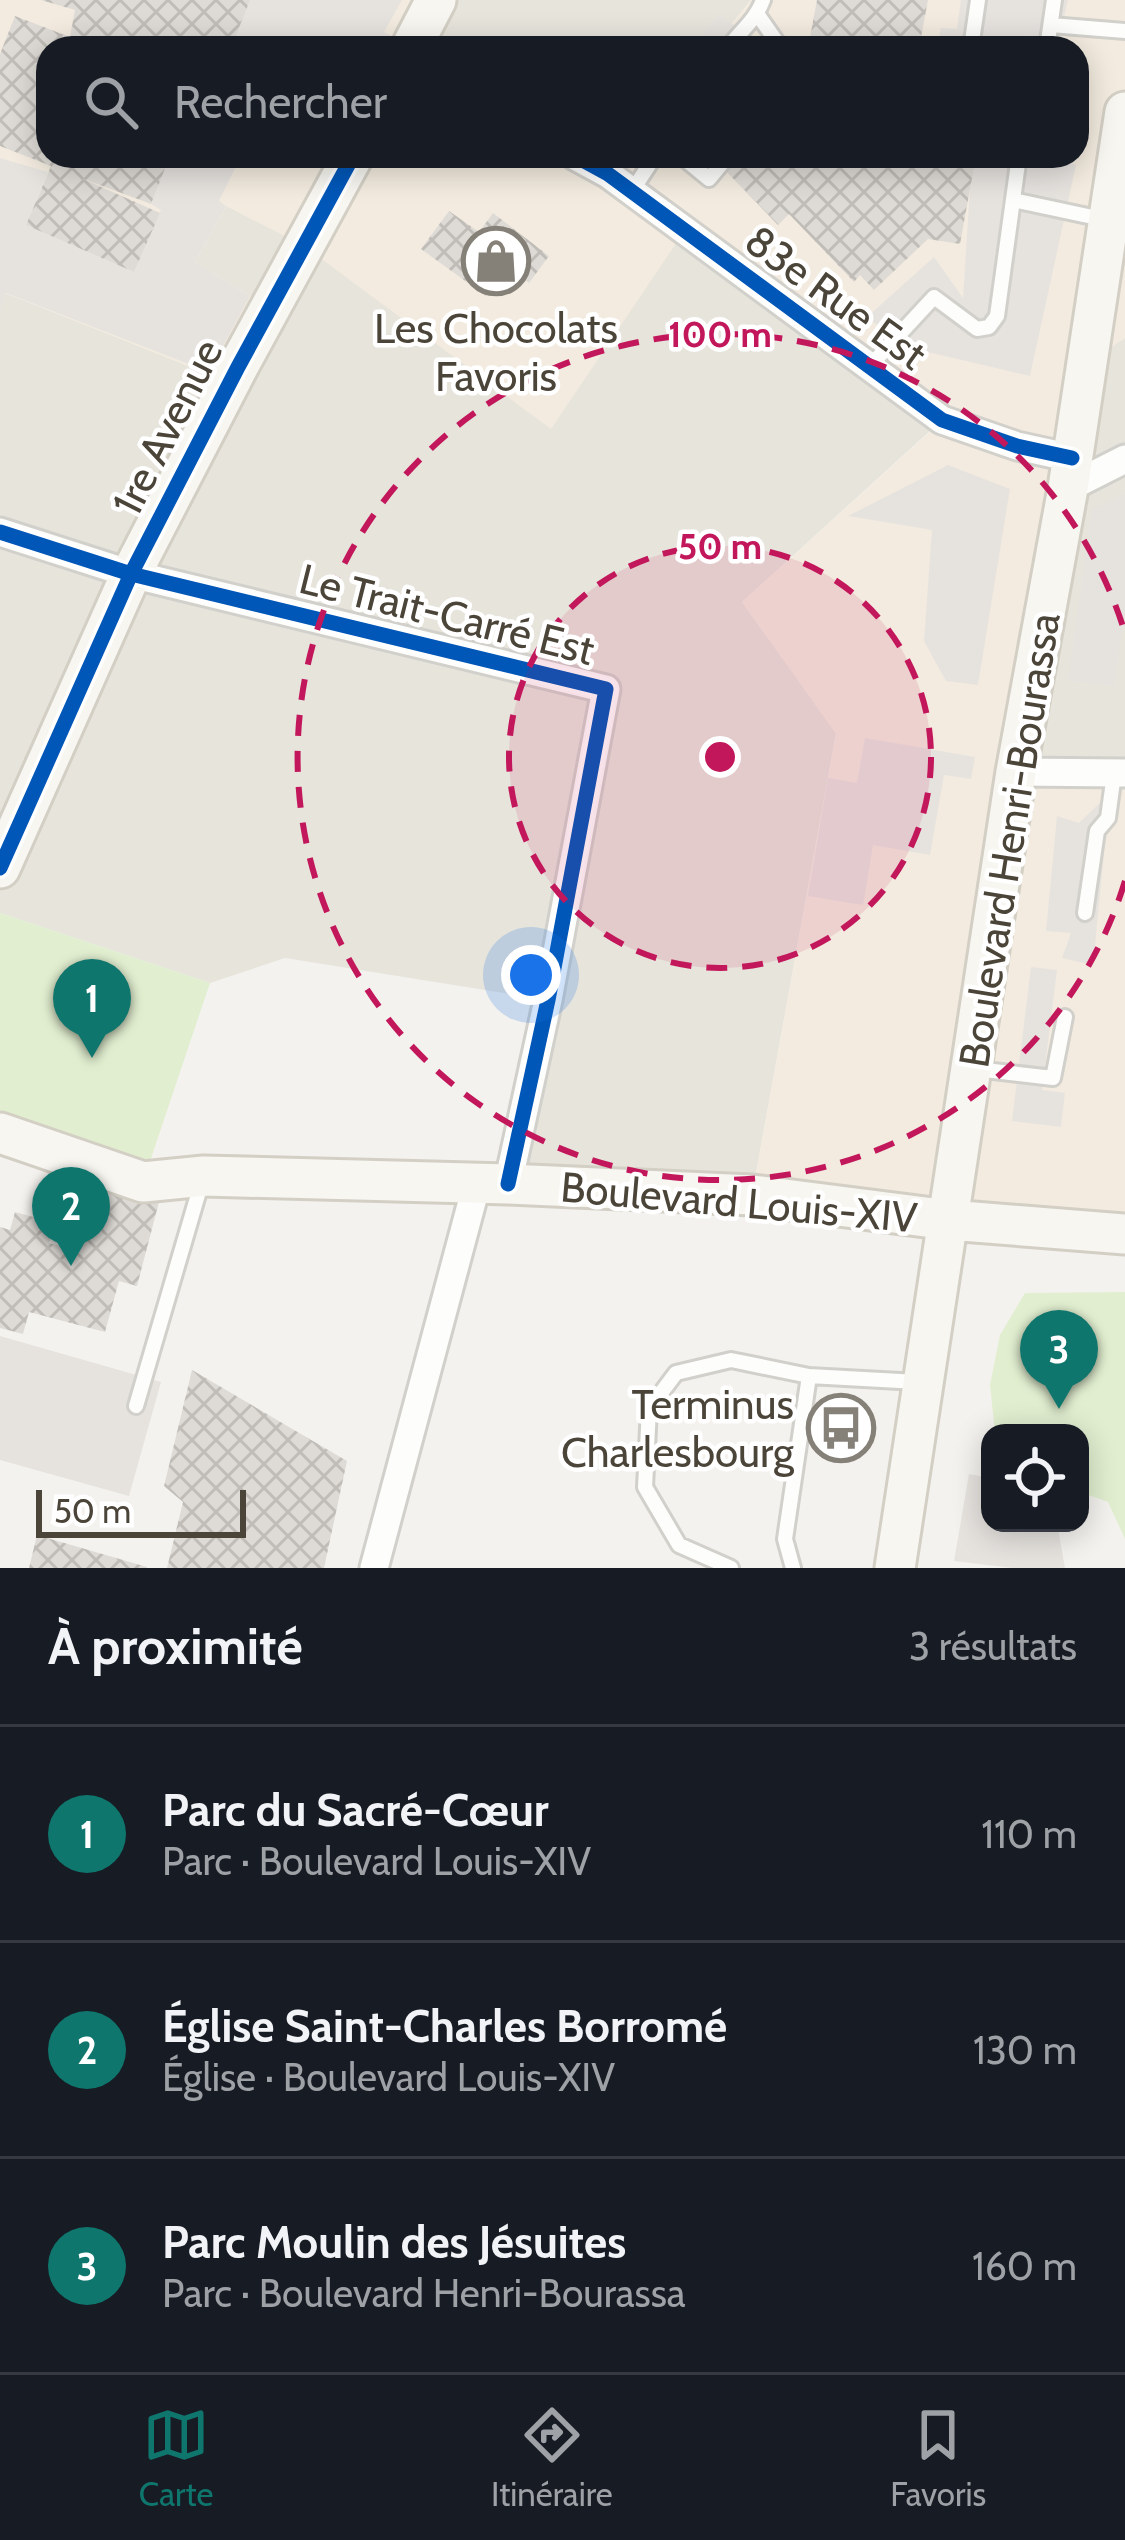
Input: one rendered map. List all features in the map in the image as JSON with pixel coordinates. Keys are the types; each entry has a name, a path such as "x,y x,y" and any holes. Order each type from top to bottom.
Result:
{"main road":[{"path":"417,36 436,0"},
{"name":"Boulevard Henri-Bourassa","path":"895,1568 1016,772 1070,473 1125,112"},
{"name":"1re Avenue","path":"0,868 131,574 346,168"},
{"name":"Boulevard Louis-XIV","path":"0,1133 143,1182 204,1176 752,1195 949,1220 1125,1234"}],"street":[{"name":"83e Rue Est","path":"595,168 943,420 1017,446 1070,473"},
{"path":"1070,473 1125,459"},
{"path":"0,532 131,574"},
{"name":"Le Trait-Carré Est","path":"131,574 606,689 548,1000 374,1568"},
{"path":"1016,772 1120,773"}],"lane":[{"path":"972,36 978,0"},
{"path":"1050,36 1054,0"},
{"path":"736,36 760,8 775,36"},
{"path":"1051,25 1125,31"},
{"path":"632,191 647,168"},
{"path":"696,168 710,179 719,168"},
{"path":"870,366 934,297 977,329 989,327 997,316 1017,168"},
{"path":"1013,200 1110,220"},
{"path":"1084,913 1097,831 1108,818 1120,773"},
{"path":"971,1068 1053,1078 1065,1017"},
{"path":"136,1406 204,1176"},
{"path":"731,1568 679,1545 645,1487 649,1409 676,1373 731,1360 809,1376 924,1383"},
{"path":"793,1568 785,1539 809,1376"}],"shaded area":[{"path":"0,0 436,0 417,36 36,36 36,168 597,168 608,174 613,168 1089,168 1089,36 722,36 751,0 1125,0 1125,338 1086,364 1016,771 1125,773 1125,1234 752,1195 836,734 742,602 942,421 685,230 551,429 304,246 226,206 195,262 270,308 230,383 6,293 0,310"},
{"path":"249,0 402,0 384,32 392,36 236,36"},
{"path":"436,0 751,0 722,36 417,36"},
{"path":"961,0 1068,0 1060,36 939,36 941,28 957,29"},
{"path":"719,14 749,36 701,36"},
{"path":"0,158 48,172 26,225 134,272 161,210 151,204 165,168 235,168 219,201 226,206 195,262 250,296 209,372 6,293 0,310"},
{"path":"971,168 1075,168 1030,376 919,350 866,318 934,257 963,298"},
{"path":"226,206 685,230 942,420 742,602 836,733 752,1195 508,1184 547,1000 285,958 210,983 0,913 0,310 5,293 230,382 195,262"},
{"path":"1125,338 1125,773 1016,772 1086,363"},
{"path":"948,465 1010,489 978,685 946,681 924,641 932,530 848,516"},
{"path":"1125,494 1125,613 1114,686 1068,680 1092,509"},
{"path":"865,738 975,757 971,779 944,775 930,855 873,845 863,905 808,896 828,778 857,783"},
{"path":"1110,793 1093,965 1062,958 1071,933 1046,931 1057,816 1079,823"},
{"path":"1031,967 1057,970 1042,1090 1065,1093 1061,1127 1012,1121"},
{"path":"0,1336 161,1382 129,1496 0,1460"},
{"path":"969,1474 981,1476 981,1532 1059,1532 1065,1568 1012,1568 954,1561"}],"green space":[{"path":"0,913 210,983 143,1182 0,1133"},
{"path":"1125,1292 1125,1539 1108,1502 1089,1495 1089,1424 994,1424 990,1385 1000,1335 1025,1293"}],"building":[{"path":"41,0 250,0 236,36 70,36 75,10"},
{"path":"817,0 928,0 921,36 810,36"},
{"path":"15,16 67,36 36,36 36,160 0,146 0,54"},
{"path":"50,168 165,168 151,204 81,178 160,213 134,272 26,225"},
{"path":"974,168 960,244 928,239 874,290 860,275 854,282 789,214 778,225 724,169"},
{"path":"449,211 479,232 493,213 549,256 529,283 507,266 486,296 421,249"},
{"path":"95,1185 159,1202 137,1286 119,1281 105,1332 29,1312 23,1334 0,1328 0,1227 10,1230 15,1212 55,1223 49,1243 78,1251"},
{"path":"192,1370 347,1461 324,1568 167,1568 183,1502 164,1486"},
{"path":"37,1535 147,1567 147,1568 29,1568"}],"cycle path":[{"path":"0,868 131,574 346,168"},
{"path":"597,168 942,420 1017,446 1072,458"},
{"path":"0,532 131,574 606,689 508,1184"}],"place":[{"name":"Les Chocolats Favoris","path":"496,261"},
{"name":"Parc du Sacré-Cœur","path":"92,1058"},
{"name":"Église Saint-Charles Borromé","path":"71,1266"},
{"name":"Parc Moulin des Jésuites","path":"1059,1409"},
{"name":"Terminus Charlesbourg","path":"841,1428"}]}
